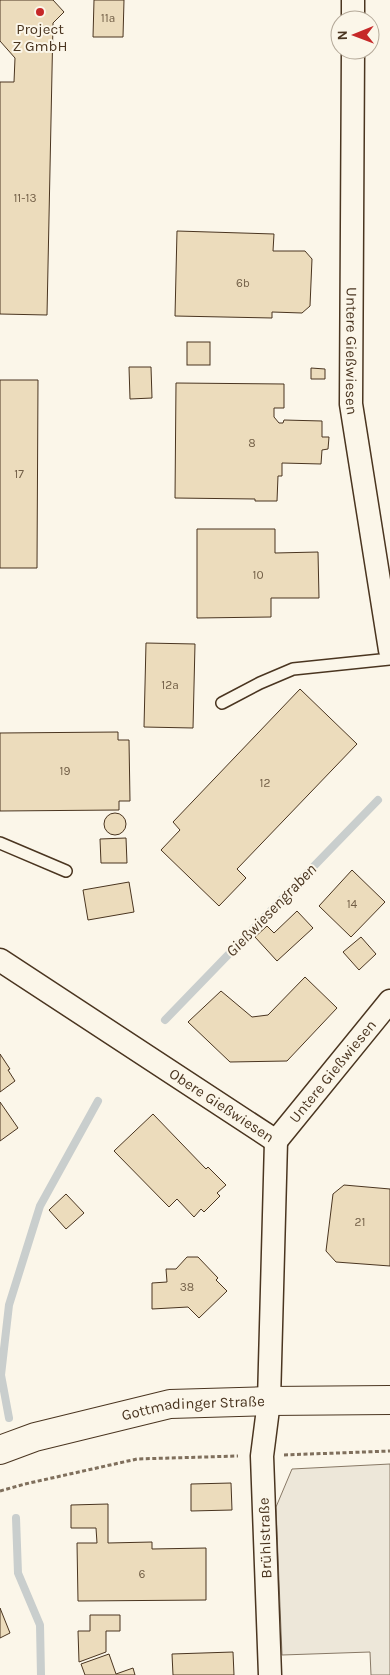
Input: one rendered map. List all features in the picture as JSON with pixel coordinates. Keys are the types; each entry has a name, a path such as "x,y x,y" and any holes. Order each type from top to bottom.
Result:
{"main road":[{"name":"Gottmadinger Straße","path":"0,1450 35,1437 170,1404 390,1400"}],"street":[{"name":"Untere Gießwiesen","path":"353,60 351,404 390,650"},
{"name":"Obere Gießwiesen","path":"0,960 276,1141 269,1401"},
{"name":"Untere Gießwiesen","path":"276,1141 390,1000"},
{"name":"Brühlstraße","path":"269,1401 262,1456 270,1675"}],"lane":[{"path":"222,704 260,683 293,669 390,659"},
{"path":"0,843 66,871"}],"path":[{"path":"0,1491 137,1459 390,1451"}],"shaded area":[{"path":"390,1464 390,1675 371,1675 370,1652 282,1655 276,1507 292,1469"}],"building":[{"path":"0,0 53,0 64,12 53,23 47,315 0,314 0,82 14,82 15,58 0,41"},
{"path":"94,0 124,0 123,37 93,37"},
{"path":"177,231 274,234 273,251 305,251 312,259 310,306 302,313 272,312 272,318 175,316"},
{"path":"187,342 210,342 210,365 187,365"},
{"path":"129,367 151,367 152,398 130,399"},
{"path":"311,368 325,369 325,379 311,379"},
{"path":"0,380 38,380 37,568 0,568"},
{"path":"176,383 284,384 284,408 274,408 274,417 279,423 283,423 284,420 322,421 322,437 329,437 328,449 322,450 321,464 282,463 282,476 278,476 277,501 175,498"},
{"path":"197,529 275,529 275,553 318,552 319,598 271,598 271,617 197,618"},
{"path":"146,643 195,644 193,728 144,727"},
{"path":"300,689 357,744 237,869 246,878 219,906 161,850 180,830 173,822"},
{"path":"118,732 118,740 129,740 130,801 119,801 119,810 0,811 0,733"},
{"path":"115,813 123,816 126,824 123,832 115,835 107,832 104,824 107,816"},
{"path":"126,838 127,863 101,863 100,839"},
{"path":"352,870 385,902 351,937 319,906"},
{"path":"129,882 134,912 88,920 83,890"},
{"path":"297,911 313,928 277,961 255,937 267,926 274,933"},
{"path":"361,937 376,954 359,970 343,952"},
{"path":"305,977 337,1008 287,1061 230,1062 188,1022 221,991 252,1017 268,1015"},
{"path":"0,1054 15,1081 0,1092"},
{"path":"0,1102 18,1128 0,1141"},
{"path":"153,1114 206,1169 208,1167 226,1185 217,1193 220,1196 204,1212 201,1209 194,1217 177,1199 169,1207 114,1151"},
{"path":"344,1185 390,1189 390,1266 336,1262 326,1251 333,1194"},
{"path":"66,1194 84,1213 66,1229 49,1210"},
{"path":"187,1257 198,1257 218,1278 216,1280 227,1291 199,1318 188,1307 152,1309 152,1283 167,1282 166,1269 176,1269"},
{"path":"231,1483 232,1510 191,1511 191,1484"},
{"path":"108,1504 108,1543 152,1542 152,1549 206,1548 206,1600 78,1601 77,1543 97,1543 96,1528 71,1528 71,1505"},
{"path":"0,1608 10,1633 0,1638"},
{"path":"90,1615 120,1615 120,1631 106,1631 106,1652 79,1662 78,1631 90,1631"},
{"path":"233,1652 234,1675 173,1675 172,1654"},
{"path":"109,1654 116,1674 133,1668 135,1675 85,1675 81,1664"}],"waterway":[{"name":"Gießwiesengraben","path":"165,1020 378,800"},
{"name":"Gießwiesengraben","path":"9,1418 1,1375 9,1305 40,1206 98,1101"},
{"name":"Gießwiesengraben","path":"16,1518 18,1573 40,1625 41,1675"}],"place":[{"name":"Project Z GmbH","path":"40,12"}]}
